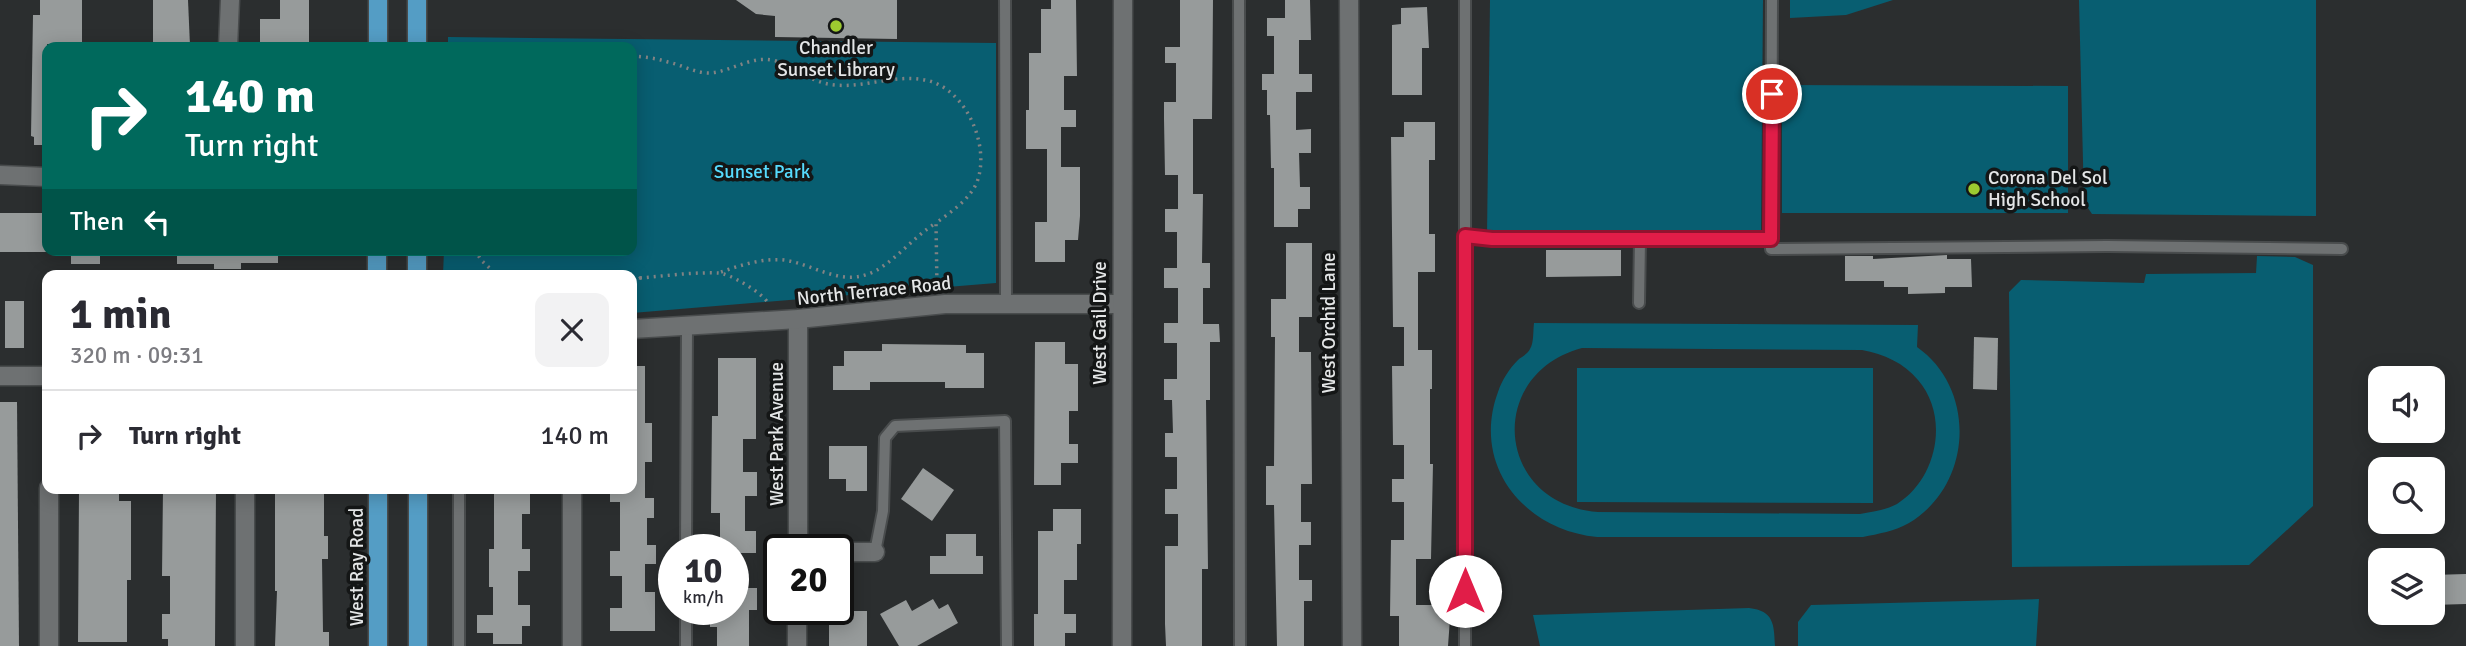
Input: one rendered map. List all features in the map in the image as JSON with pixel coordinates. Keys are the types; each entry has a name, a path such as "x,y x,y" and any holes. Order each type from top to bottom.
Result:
{"main road":[{"path":"378,0 378,42"},
{"path":"416,0 417,42"},
{"name":"West Ray Road","path":"378,494 378,646"},
{"path":"418,494 418,646"}],"street":[{"path":"228,42 230,0"},
{"name":"West Gail Drive","path":"1122,646 1123,0"},
{"name":"West Orchid Lane","path":"1349,0 1352,646"},
{"path":"0,175 42,177"},
{"name":"North Terrace Road","path":"637,330 798,320 937,304 1121,304"},
{"name":"West Park Avenue","path":"798,320 798,534"},
{"path":"0,376 42,376"},
{"path":"49,494 49,646"},
{"path":"245,494 245,646"},
{"path":"572,494 572,646"},
{"path":"854,552 875,552"},
{"path":"797,625 797,646"}],"lane":[{"path":"1005,0 1006,303"},
{"path":"1239,0 1240,646"},
{"path":"1465,0 1465,646"},
{"path":"1772,0 1771,248 2108,246 2342,249"},
{"path":"1465,236 1771,239"},
{"path":"1639,303 1640,239"},
{"path":"686,534 687,326"},
{"path":"875,552 883,511 885,438 895,426 1005,421 1007,646"},
{"path":"459,494 459,646"},
{"path":"686,625 686,646"}],"path":[{"path":"637,56 650,57 698,72 712,73 758,59 775,61 806,78 835,85 926,80 948,90 962,103 979,145 981,167 976,184 963,201 920,232 899,253 870,274 839,277 783,260 744,264 722,272 637,278"},
{"path":"936,223 937,304"},
{"path":"479,256 492,270"},
{"path":"722,272 765,296 777,321"}],"green space":[{"path":"1490,0 1763,0 1761,233 1487,235"},
{"path":"1790,0 1893,0 1846,15 1790,18"},
{"path":"2079,0 2316,0 2316,216 2092,214 2084,202"},
{"name":"Sunset Park","path":"448,37 996,43 996,283 637,313 637,270 443,270 444,256 637,256 637,42 448,42"},
{"path":"1782,85 2068,86 2068,213 1782,213"},
{"path":"2257,256 2295,257 2313,265 2313,506 2249,565 2012,567 2009,292 2021,280 2144,283 2146,274 2256,273"},
{"path":"1534,323 1918,325 1917,347 1937,365 1950,387 1958,411 1959,436 1955,462 1946,485 1930,506 1904,526 1863,537 1597,537 1571,532 1547,522 1526,507 1510,489 1498,468 1492,444 1492,419 1498,392 1509,371 1530,349","holes":["1582,348 1862,350 1886,357 1906,369 1918,380 1934,411 1935,446 1930,464 1911,493 1888,508 1860,514 1598,512 1564,504 1538,487 1522,463 1515,437 1517,409 1529,383 1551,362"]},
{"path":"1577,368 1873,368 1873,503 1577,502"},
{"path":"2039,599 2036,646 1798,646 1798,622 1811,605"},
{"path":"1749,608 1763,612 1771,620 1775,646 1540,646 1533,615"}],"building":[{"path":"40,0 82,0 82,42 42,42 42,145 34,145 34,137 31,136 33,15 40,15"},
{"path":"153,0 188,0 190,42 153,42"},
{"path":"280,0 309,0 309,42 260,42 260,19 280,19"},
{"name":"Chandler Sunset Library","path":"736,0 897,0 897,39 775,37 775,16 756,14"},
{"path":"1051,0 1076,0 1077,76 1064,76 1064,110 1076,110 1076,127 1061,127 1061,167 1080,167 1080,216 1078,240 1065,240 1065,262 1035,262 1035,222 1047,222 1047,149 1026,149 1029,53 1041,53 1041,9 1051,9"},
{"path":"1180,0 1213,0 1212,119 1193,119 1193,194 1203,194 1202,263 1210,263 1210,288 1203,288 1203,324 1219,324 1220,342 1210,342 1210,400 1206,400 1208,569 1202,569 1202,646 1166,646 1165,624 1165,546 1178,546 1178,514 1165,514 1165,489 1177,489 1177,457 1165,457 1165,433 1173,433 1172,400 1164,400 1164,379 1177,379 1177,343 1164,343 1164,323 1178,323 1178,288 1164,288 1164,268 1177,268 1177,232 1165,232 1165,209 1178,209 1178,175 1165,175 1164,102 1176,102 1176,63 1165,63 1165,47 1180,47"},
{"path":"1285,0 1310,0 1311,40 1299,40 1299,74 1312,74 1312,92 1296,92 1296,130 1311,129 1311,153 1299,153 1300,187 1310,187 1310,209 1298,209 1298,227 1274,227 1274,168 1271,168 1270,115 1267,115 1267,90 1262,90 1262,74 1274,74 1274,36 1267,36 1267,18 1285,18"},
{"path":"1427,7 1429,48 1422,48 1422,95 1392,95 1392,25 1401,24 1401,8"},
{"path":"1404,122 1435,122 1435,160 1429,160 1429,234 1435,234 1435,272 1418,272 1418,350 1432,350 1431,559 1416,559 1416,605 1451,605 1448,646 1399,646 1399,616 1390,616 1391,540 1404,540 1404,502 1392,502 1392,479 1404,479 1404,445 1393,445 1392,366 1404,366 1404,327 1393,327 1391,137 1404,137"},
{"path":"0,213 42,213 42,252 0,252"},
{"path":"1286,243 1312,243 1312,317 1299,317 1299,352 1311,352 1312,484 1301,484 1301,522 1311,522 1311,545 1299,545 1299,580 1312,580 1312,601 1304,601 1304,646 1277,646 1274,505 1266,505 1266,466 1274,466 1275,337 1271,337 1271,299 1286,299"},
{"path":"1546,250 1621,250 1621,276 1546,277"},
{"path":"1947,255 1947,259 1971,259 1972,287 1945,287 1945,293 1908,294 1908,287 1884,287 1884,281 1845,281 1845,256 1873,256 1873,259"},
{"path":"71,256 100,256 100,264 71,264"},
{"path":"177,256 278,256 278,263 241,263 241,269 214,269 214,264 177,264"},
{"path":"5,301 24,301 24,348 5,348"},
{"path":"1974,337 1998,338 1997,390 1973,389"},
{"path":"1035,342 1065,342 1065,364 1078,364 1078,411 1069,411 1069,444 1078,444 1078,463 1061,463 1061,485 1034,485"},
{"path":"882,344 966,345 966,353 984,353 984,388 945,388 945,382 870,382 870,390 833,390 833,366 844,366 844,351 882,351"},
{"path":"718,358 756,358 756,439 743,439 743,472 757,472 757,496 745,496 745,531 756,531 756,553 749,553 749,534 720,534 720,513 711,513 712,416 718,416"},
{"path":"637,366 645,366 645,423 652,423 652,462 645,462 645,498 654,498 654,518 647,518 647,545 656,545 656,564 645,564 645,592 655,592 655,631 610,631 610,608 622,608 622,576 610,576 610,551 620,551 620,502 610,502 610,494 637,494"},
{"path":"0,402 17,402 19,646 0,646"},
{"path":"829,446 867,446 867,491 846,491 846,479 829,479"},
{"path":"923,468 954,490 932,521 901,499"},
{"path":"79,494 119,494 119,501 131,501 131,580 127,580 127,642 78,642"},
{"path":"163,494 216,494 215,646 168,646 168,639 162,639 162,614 170,614 170,576 162,576"},
{"path":"275,494 324,494 324,536 328,536 328,559 322,559 323,632 329,632 329,646 275,646"},
{"path":"494,494 530,494 530,514 522,514 522,549 530,549 530,571 518,571 518,605 530,605 530,626 522,626 522,644 493,644 493,633 477,633 477,615 493,615 493,587 489,587 489,549 494,549"},
{"path":"1053,509 1081,509 1077,580 1064,580 1064,614 1076,614 1076,633 1065,633 1065,646 1034,646 1034,614 1038,614 1038,531 1053,531"},
{"path":"946,534 976,534 976,556 983,556 983,574 930,574 930,556 946,556"},
{"path":"2466,574 2466,604 2445,605 2445,575"},
{"path":"749,588 757,588 757,610 749,610"},
{"path":"933,599 939,609 948,604 958,623 917,646 899,646 880,614 906,600 912,611"},
{"path":"854,611 867,611 867,646 829,646 829,625 854,625"},
{"path":"749,625 749,646 717,646 717,627 710,627"}],"place":[{"name":"Chandler Sunset Library","path":"836,26"},
{"name":"Corona Del Sol High School","path":"1974,189"}],"route":[{"path":"1465,591 1465,236 1492,239 1771,239 1772,94"}]}
